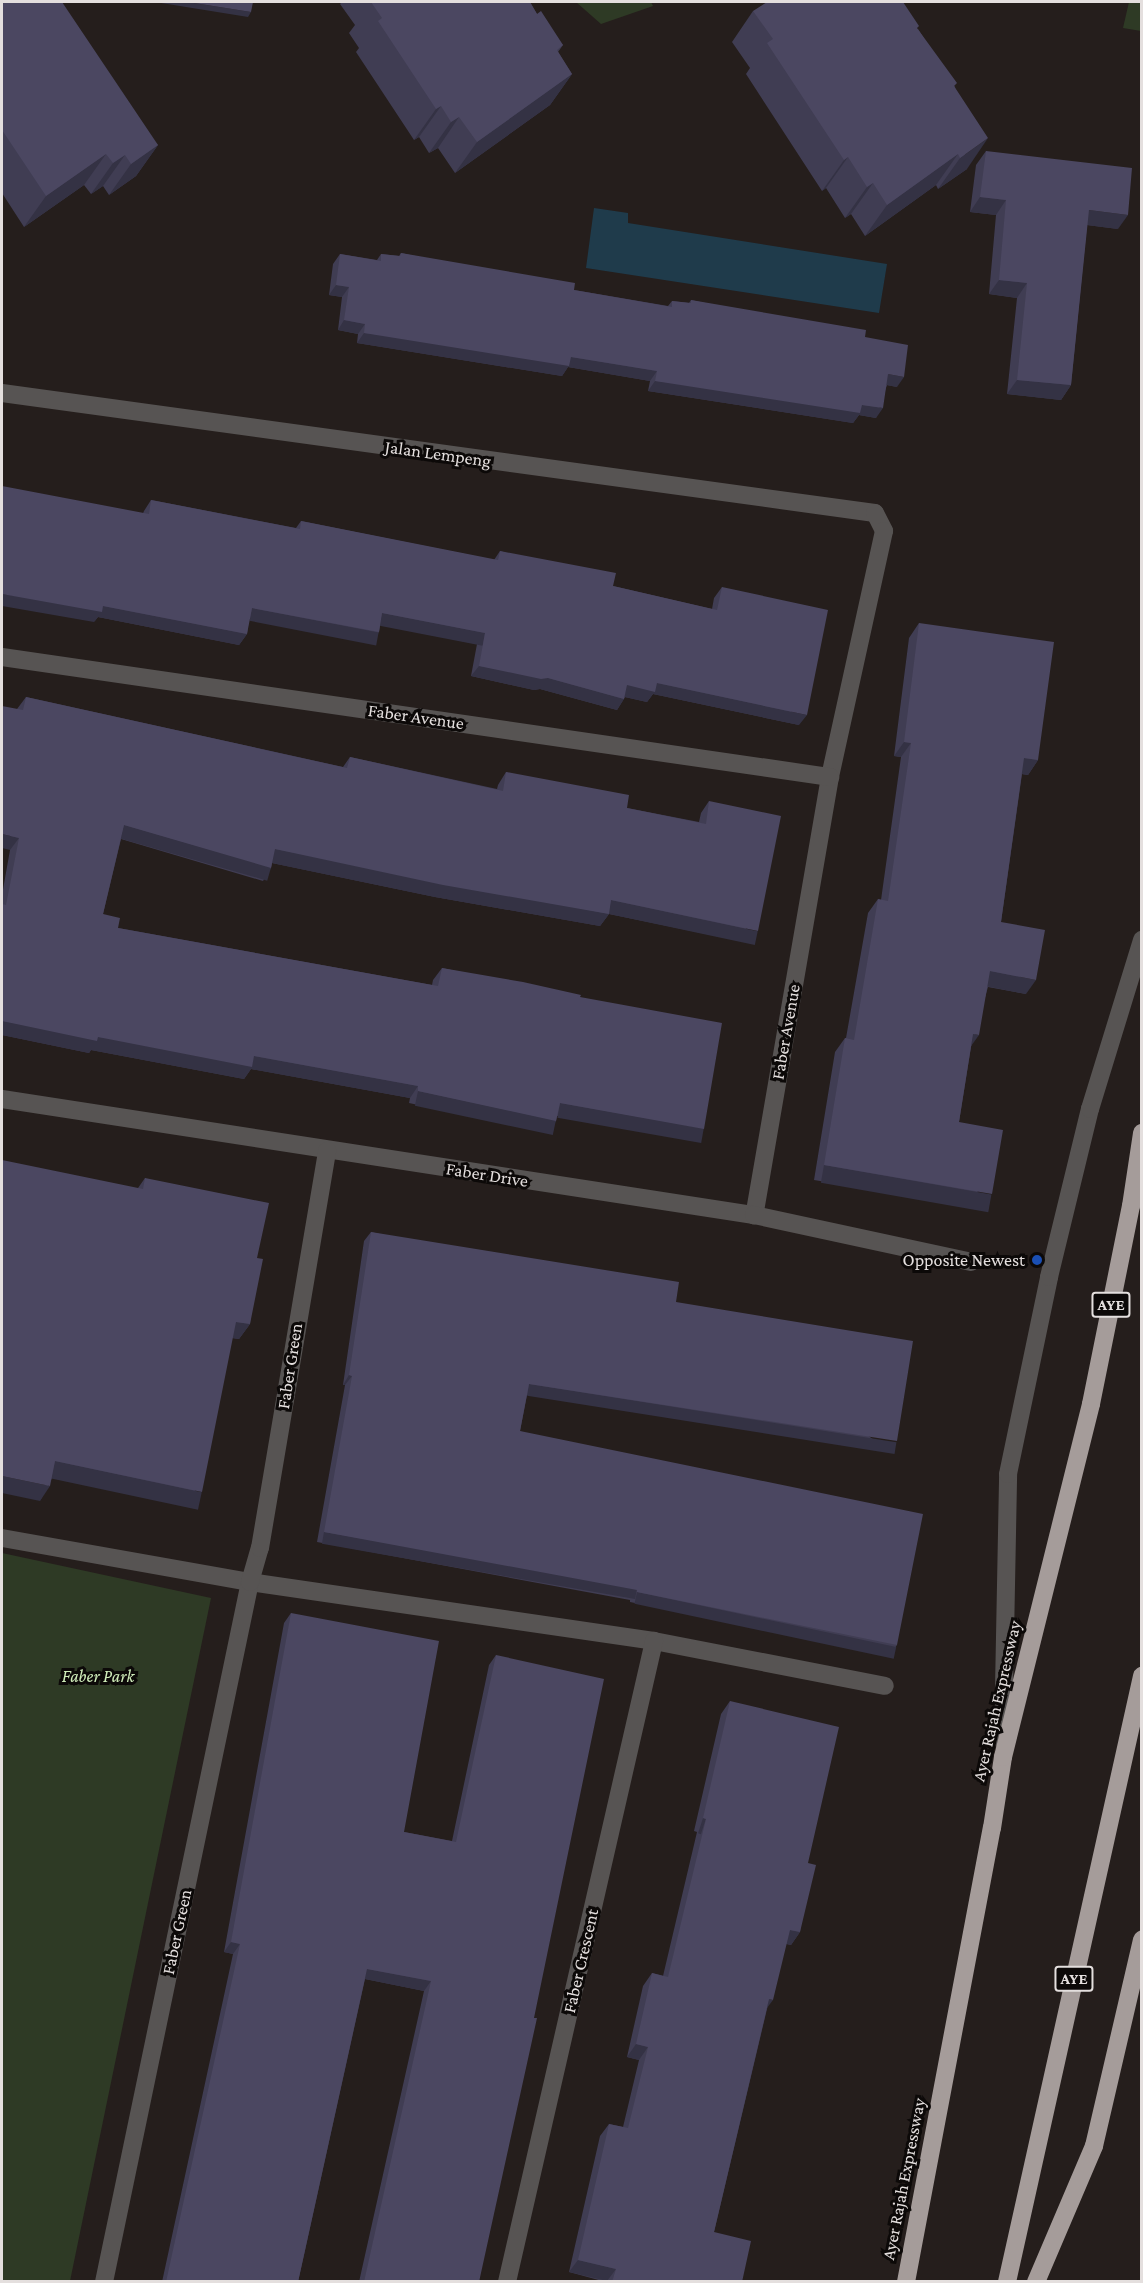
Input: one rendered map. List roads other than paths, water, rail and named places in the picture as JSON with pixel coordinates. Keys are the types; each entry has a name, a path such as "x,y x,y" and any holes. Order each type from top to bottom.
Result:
{"highway":[{"name":"Ayer Rajah Expressway","path":"906,2282 992,1828 1003,1758 1091,1404 1131,1206 1142,1133"},
{"name":"AYE","path":"1007,2282 1142,1676"},
{"path":"1036,2282 1094,2146 1142,1939"}],"street":[{"name":"Jalan Lempeng","path":"2,393 875,513"},
{"name":"Faber Avenue","path":"754,1215 830,777 884,531 875,513"},
{"name":"Faber Avenue","path":"2,657 830,777"},
{"path":"1003,1758 1008,1474 1050,1277 1090,1109 1142,940"},
{"name":"Faber Drive","path":"2,1099 754,1215 971,1262"},
{"name":"Faber Green","path":"104,2282 250,1581 260,1548 327,1150"},
{"path":"2,1538 250,1581 654,1641 885,1686"},
{"name":"Faber Crescent","path":"507,2282 654,1641"}],"water":[{"path":"594,208 628,213 628,223 887,264 879,313 586,268"}],"place":[{"name":"Opposite Newest","path":"1037,1260"}],"park label":[{"name":"Faber Park","path":"98,1676"}]}
